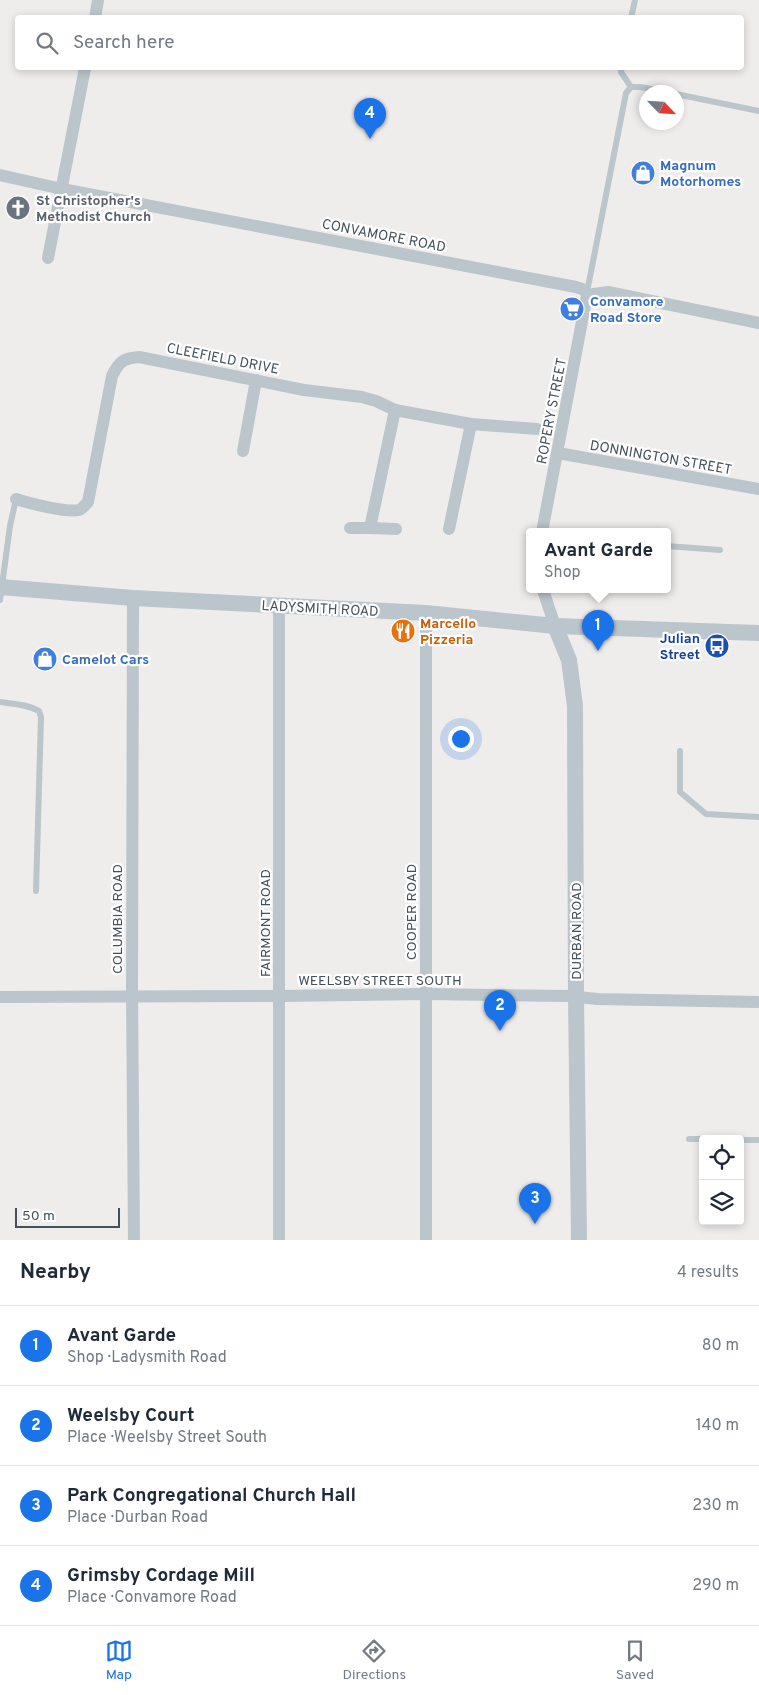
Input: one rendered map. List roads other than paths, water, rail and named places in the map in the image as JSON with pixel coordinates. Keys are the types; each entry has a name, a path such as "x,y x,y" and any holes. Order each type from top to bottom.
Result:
{"street":[{"path":"95,15 98,0"},
{"path":"48,258 85,70"},
{"name":"CONVAMORE ROAD","path":"0,175 62,189 576,288 585,290 587,294 608,292 759,323"},
{"name":"ROPERY STREET","path":"543,528 587,294"},
{"name":"CLEEFIELD DRIVE","path":"16,499 69,510 80,510 88,502 112,376 119,363 130,358 139,357 304,390 362,397 395,410 471,424 536,429"},
{"path":"243,451 256,380"},
{"path":"370,528 395,410"},
{"path":"449,529 471,424"},
{"name":"DONNINGTON STREET","path":"558,453 759,489"},
{"path":"350,528 396,529"},
{"name":"LADYSMITH ROAD","path":"0,591 426,613 555,626 759,634"},
{"path":"544,593 555,626"},
{"name":"COLUMBIA ROAD","path":"132,598 134,1240"},
{"name":"FAIRMONT ROAD","path":"279,606 279,1240"},
{"name":"COOPER ROAD","path":"426,613 426,1240"},
{"name":"DURBAN ROAD","path":"555,626 569,660 575,706 579,1240"},
{"name":"WEELSBY STREET SOUTH","path":"0,996 427,994 576,997 597,1000 759,1002"}],"lane":[{"path":"632,15 635,0"},
{"path":"622,70 631,87"},
{"path":"631,87 639,87"},
{"path":"587,294 618,128 626,93 631,87"},
{"path":"684,96 759,110"},
{"path":"0,591 16,499"},
{"path":"671,546 720,550"},
{"path":"0,702 34,708 39,711 41,717 36,891"},
{"path":"680,751 680,792 706,814 759,817"},
{"path":"689,1140 699,1140"},
{"path":"744,1140 759,1140"}],"place":[{"name":"Grimsby Cordage Mill","path":"370,139"},
{"name":"Magnum Motorhomes","path":"643,173"},
{"name":"St Christopher's Methodist Church","path":"18,208"},
{"name":"Convamore Road Store","path":"572,309"},
{"name":"Marcello Pizzeria","path":"403,631"},
{"name":"Julian Street","path":"717,646"},
{"name":"Avant Garde","path":"598,651"},
{"name":"Camelot Cars","path":"45,659"},
{"name":"Weelsby Court","path":"500,1031"},
{"name":"Park Congregational Church Hall","path":"535,1224"}]}
